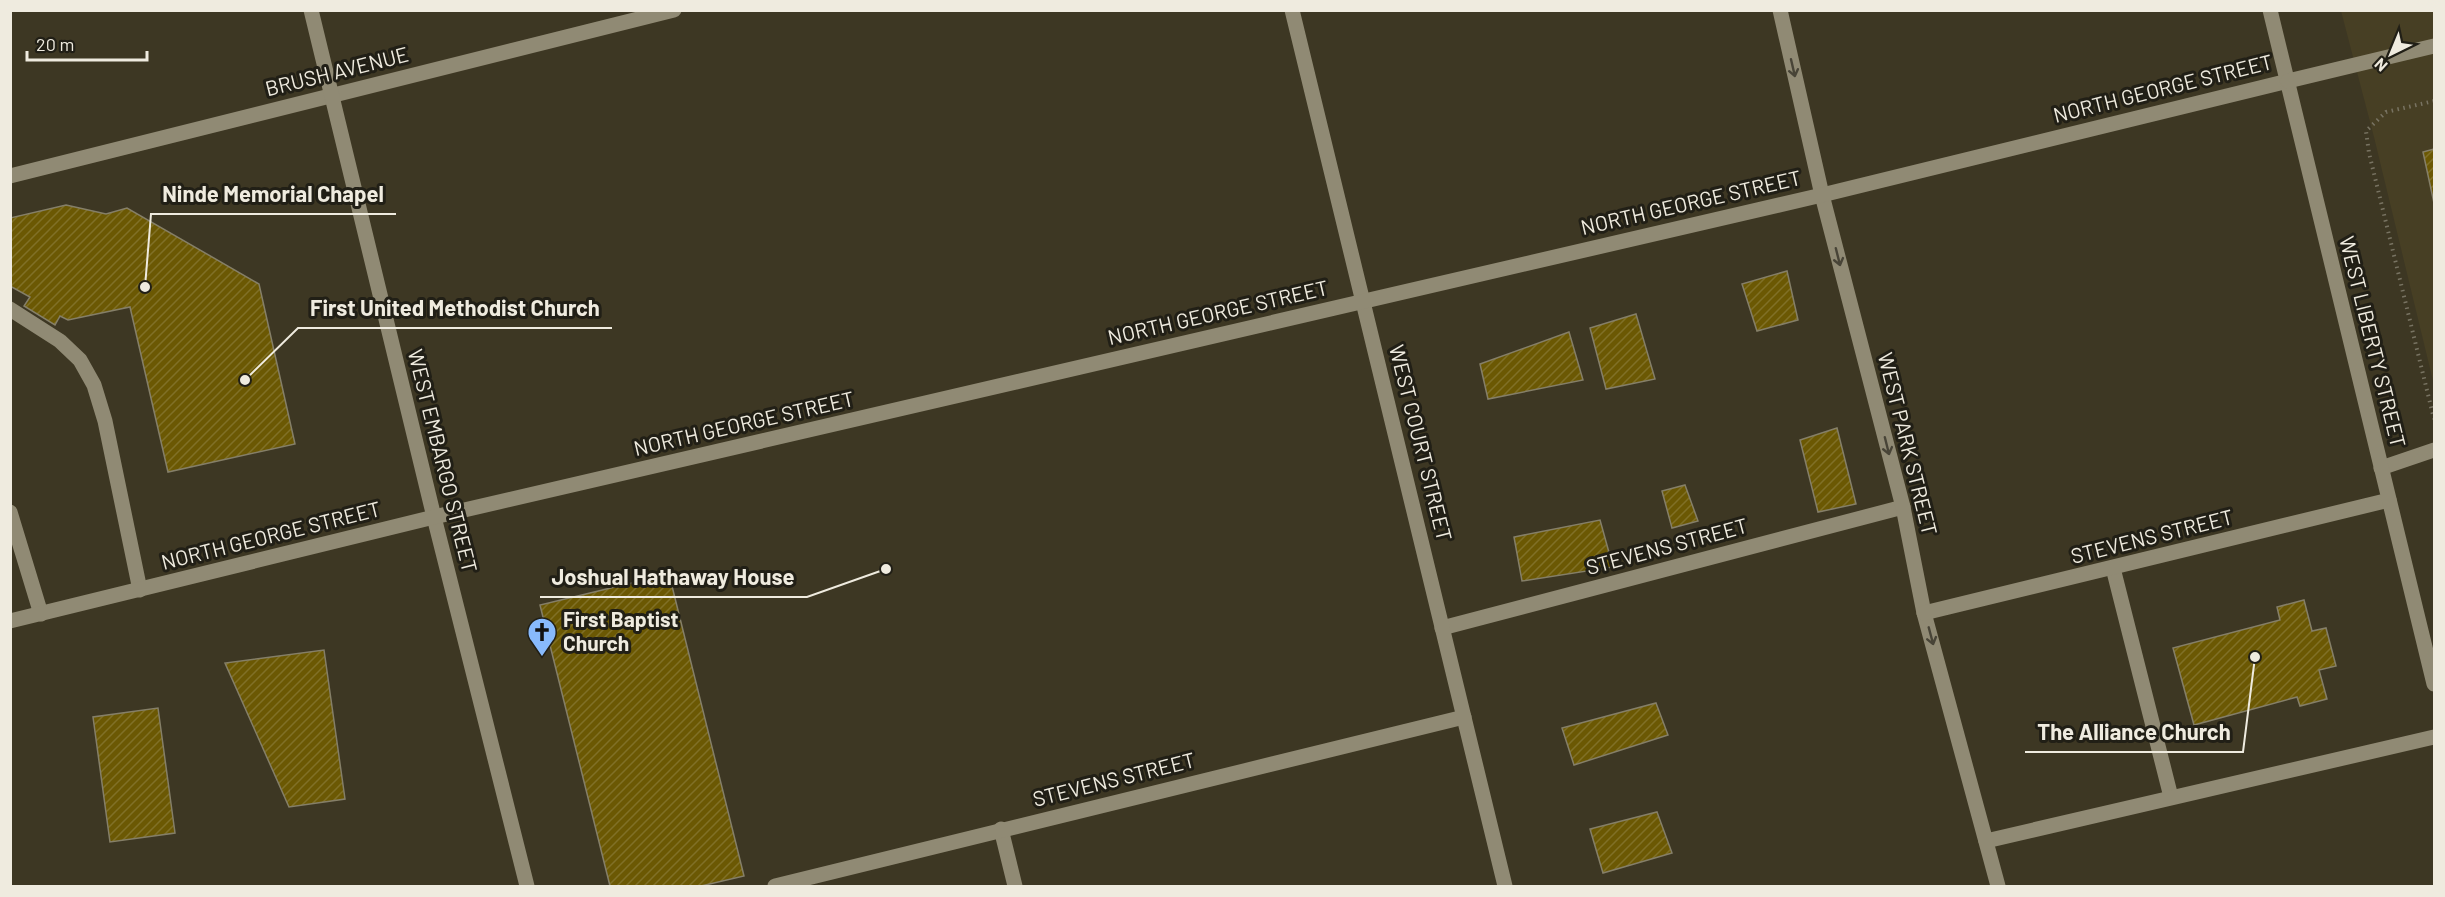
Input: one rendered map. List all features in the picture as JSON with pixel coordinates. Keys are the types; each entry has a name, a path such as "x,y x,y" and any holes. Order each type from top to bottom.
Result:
{"street":[{"name":"WEST EMBARGO STREET","path":"311,10 434,518 528,886"},
{"name":"BRUSH AVENUE","path":"10,176 674,10"},
{"name":"WEST COURT STREET","path":"1292,10 1505,886"},
{"name":"WEST PARK STREET","path":"1780,10 1822,195 1903,507 1924,614 1998,886"},
{"name":"WEST LIBERTY STREET","path":"2270,10 2434,684"},
{"name":"NORTH GEORGE STREET","path":"10,621 434,518 1822,195 2434,46"},
{"path":"10,309 67,347 80,360 94,385 105,421 140,590"},
{"path":"2381,468 2434,450"},
{"name":"STEVENS STREET","path":"1924,614 2389,500"},
{"name":"STEVENS STREET","path":"1442,628 1903,507"},
{"path":"10,513 41,614"},
{"path":"2113,568 2171,797"},
{"name":"STEVENS STREET","path":"775,886 1464,717"},
{"path":"1986,841 2434,737"},
{"path":"1001,829 1015,886"}],"path":[{"path":"2434,101 2386,112 2366,131 2369,153 2434,419"}],"shaded area":[{"path":"2341,11 2434,11 2434,385 2374,137"}],"building":[{"path":"2434,149 2434,203 2423,152"},
{"path":"66,205 106,214 127,208 259,284 295,444 168,472 130,307 68,320 60,316 55,325 24,306 30,297 10,286 10,218"},
{"path":"1787,271 1798,320 1757,331 1742,284"},
{"path":"1636,314 1655,379 1606,389 1590,328"},
{"path":"1569,332 1583,380 1488,399 1480,364"},
{"path":"1837,428 1856,504 1818,512 1800,440"},
{"path":"1685,485 1698,521 1672,528 1662,491"},
{"path":"1600,520 1613,567 1522,581 1514,537"},
{"path":"669,574 744,876 701,886 610,886 540,605"},
{"path":"2304,600 2312,631 2326,628 2336,666 2319,670 2327,699 2300,706 2297,697 2194,725 2173,648 2280,620 2277,607"},
{"path":"324,650 345,799 289,807 225,663"},
{"path":"1656,703 1668,735 1574,765 1562,728"},
{"path":"158,708 175,833 110,842 93,717"},
{"path":"1657,812 1672,853 1603,873 1590,829"}],"place":[{"name":"Ninde Memorial Chapel","path":"145,287"},
{"name":"First United Methodist Church","path":"245,380"},
{"name":"Joshual Hathaway House","path":"886,569"},
{"name":"The Alliance Church","path":"2255,657"},
{"name":"First Baptist Church","path":"542,658"}]}
